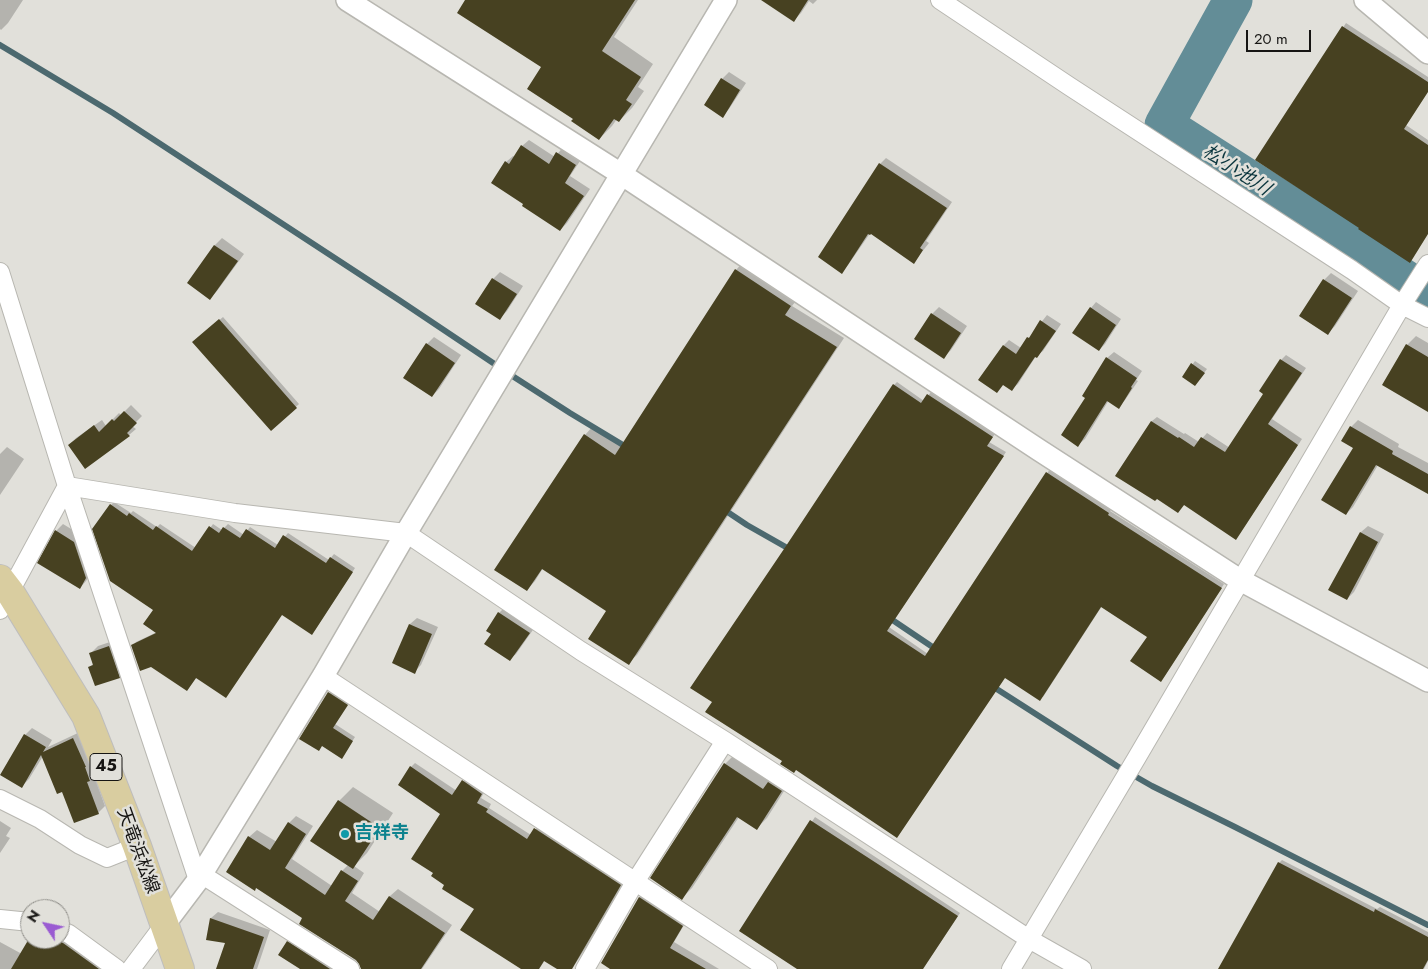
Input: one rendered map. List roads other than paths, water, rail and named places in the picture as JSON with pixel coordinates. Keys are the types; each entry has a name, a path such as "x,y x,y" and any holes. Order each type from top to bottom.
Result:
{"main road":[{"name":"天竜浜松線","path":"3,594 86,716 137,846 180,969"}],"street":[{"path":"347,0 621,174 1039,450 1240,580 1428,681"},
{"path":"131,969 200,877 323,676 406,533 726,0"},
{"path":"940,0 1352,270 1405,301 1428,318"},
{"path":"1365,0 1428,52"},
{"path":"1011,969 1424,271"},
{"path":"0,272 66,486 200,877 350,969"},
{"path":"66,486 235,513 406,533 581,651 725,741 1029,939 1082,969"},
{"path":"3,594 66,486"},
{"path":"323,676 768,969"},
{"path":"585,969 635,882 725,741"},
{"path":"0,799 40,818 80,845 107,858 137,846"},
{"path":"0,919 20,921"},
{"path":"70,935 117,969"}],"waterway":[{"name":"松小池川","path":"1233,0 1164,125 1428,294"},
{"path":"0,45 113,113 514,377 628,448"},
{"path":"723,509 791,550"},
{"path":"888,617 937,650"},
{"path":"992,686 1117,766 1152,786 1428,925"}],"place":[{"name":"吉祥寺","path":"345,834"}]}
